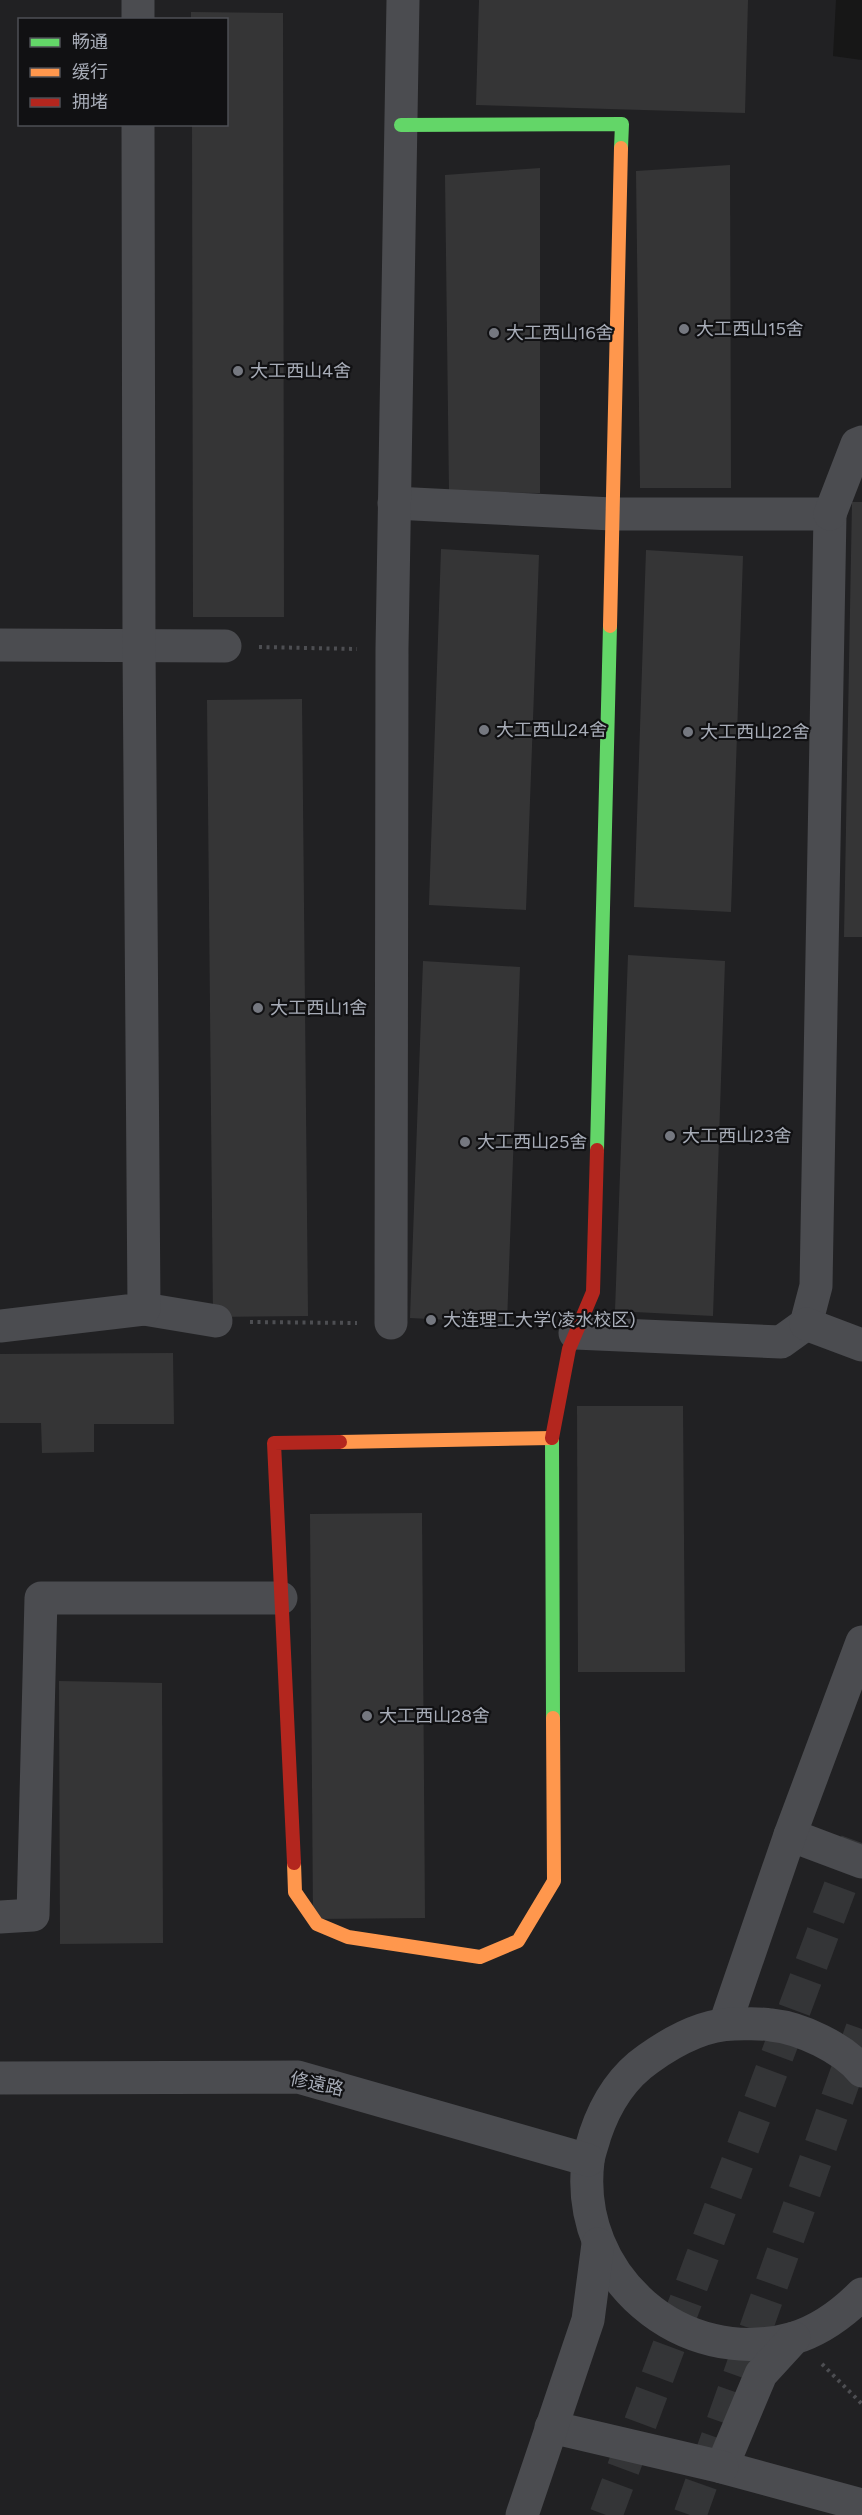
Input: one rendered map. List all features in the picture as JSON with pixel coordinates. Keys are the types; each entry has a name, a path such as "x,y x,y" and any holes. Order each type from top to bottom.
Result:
{"street":[{"path":"138,0 138,18"},
{"path":"392,1323 392,650 403,0"},
{"path":"401,125 622,124 593,1292 569,1349 552,1438 554,1881 518,1941 480,1957 348,1937 317,1924 295,1892 274,1443 552,1438"},
{"path":"138,126 144,1309"},
{"path":"575,1333 781,1342 806,1324 816,1286 830,514 857,444 862,442"},
{"path":"394,503 612,514 830,514"},
{"path":"0,645 225,646"},
{"path":"0,1326 144,1309 216,1321"},
{"path":"806,1324 862,1345"},
{"path":"0,1917 33,1915 41,1598 280,1598"},
{"path":"725,2024 790,1835 862,1642"},
{"path":"790,1835 862,1862"},
{"path":"860,2065 818,2038 772,2025 725,2024 675,2040 633,2069 603,2111 588,2160 587,2203 598,2244 622,2285 658,2317 701,2337 747,2345 794,2338 839,2316 862,2295"},
{"name":"修遠路","path":"0,2078 298,2077 588,2160"},
{"path":"522,2515 588,2320 598,2244"},
{"path":"722,2467 761,2374 794,2338"},
{"path":"551,2427 722,2467 862,2505"}],"path":[{"path":"225,646 392,650"},
{"path":"216,1321 392,1323"},
{"path":"794,2338 862,2403"}],"shaded area":[{"name":"大连理工大学(凌水校区)","path":"0,0 836,0 833,56 862,60 862,2515 0,2515"}],"building":[{"path":"479,0 748,0 745,113 476,105"},
{"name":"大工西山4舍","path":"191,12 283,13 284,617 193,617 192,126 228,126 228,18 191,18"},
{"name":"大工西山15舍","path":"730,165 731,488 640,488 636,171"},
{"name":"大工西山16舍","path":"540,168 540,493 449,492 445,175"},
{"path":"852,502 862,502 862,937 844,937"},
{"name":"大工西山24舍","path":"441,549 539,555 526,910 429,905"},
{"name":"大工西山22舍","path":"646,550 743,556 731,912 634,907"},
{"name":"大工西山1舍","path":"302,699 308,1316 213,1317 207,700"},
{"name":"大工西山23舍","path":"628,955 725,961 713,1316 615,1311"},
{"name":"大工西山25舍","path":"423,961 520,967 507,1323 410,1318"},
{"path":"173,1353 174,1424 94,1424 94,1452 42,1453 41,1423 0,1423 0,1354"},
{"path":"577,1406 683,1406 685,1672 578,1672"},
{"name":"大工西山28舍","path":"422,1513 425,1918 313,1919 310,1514"},
{"path":"59,1681 162,1683 163,1943 60,1944"}],"tunnel":[{"path":"606,2515 862,1828"},
{"path":"690,2515 862,2029"}],"traffic: fast":[{"path":"401,125 622,124 621,148"},
{"path":"597,1150 610,626"},
{"path":"552,1438 553,1718"}],"traffic: slow":[{"path":"610,626 621,148"},
{"path":"340,1442 552,1438"},
{"path":"294,1863 295,1892 317,1924 348,1937 480,1957 518,1941 554,1881 553,1718"}],"traffic: jam":[{"path":"552,1438 569,1349 593,1292 597,1150"},
{"path":"294,1863 274,1443 340,1442"}],"place":[{"name":"大工西山15舍","path":"684,329"},
{"name":"大工西山16舍","path":"494,333"},
{"name":"大工西山4舍","path":"238,371"},
{"name":"大工西山24舍","path":"484,730"},
{"name":"大工西山22舍","path":"688,732"},
{"name":"大工西山1舍","path":"258,1008"},
{"name":"大工西山23舍","path":"670,1136"},
{"name":"大工西山25舍","path":"465,1142"},
{"name":"大连理工大学(凌水校区)","path":"431,1320"},
{"name":"大工西山28舍","path":"367,1716"}]}
